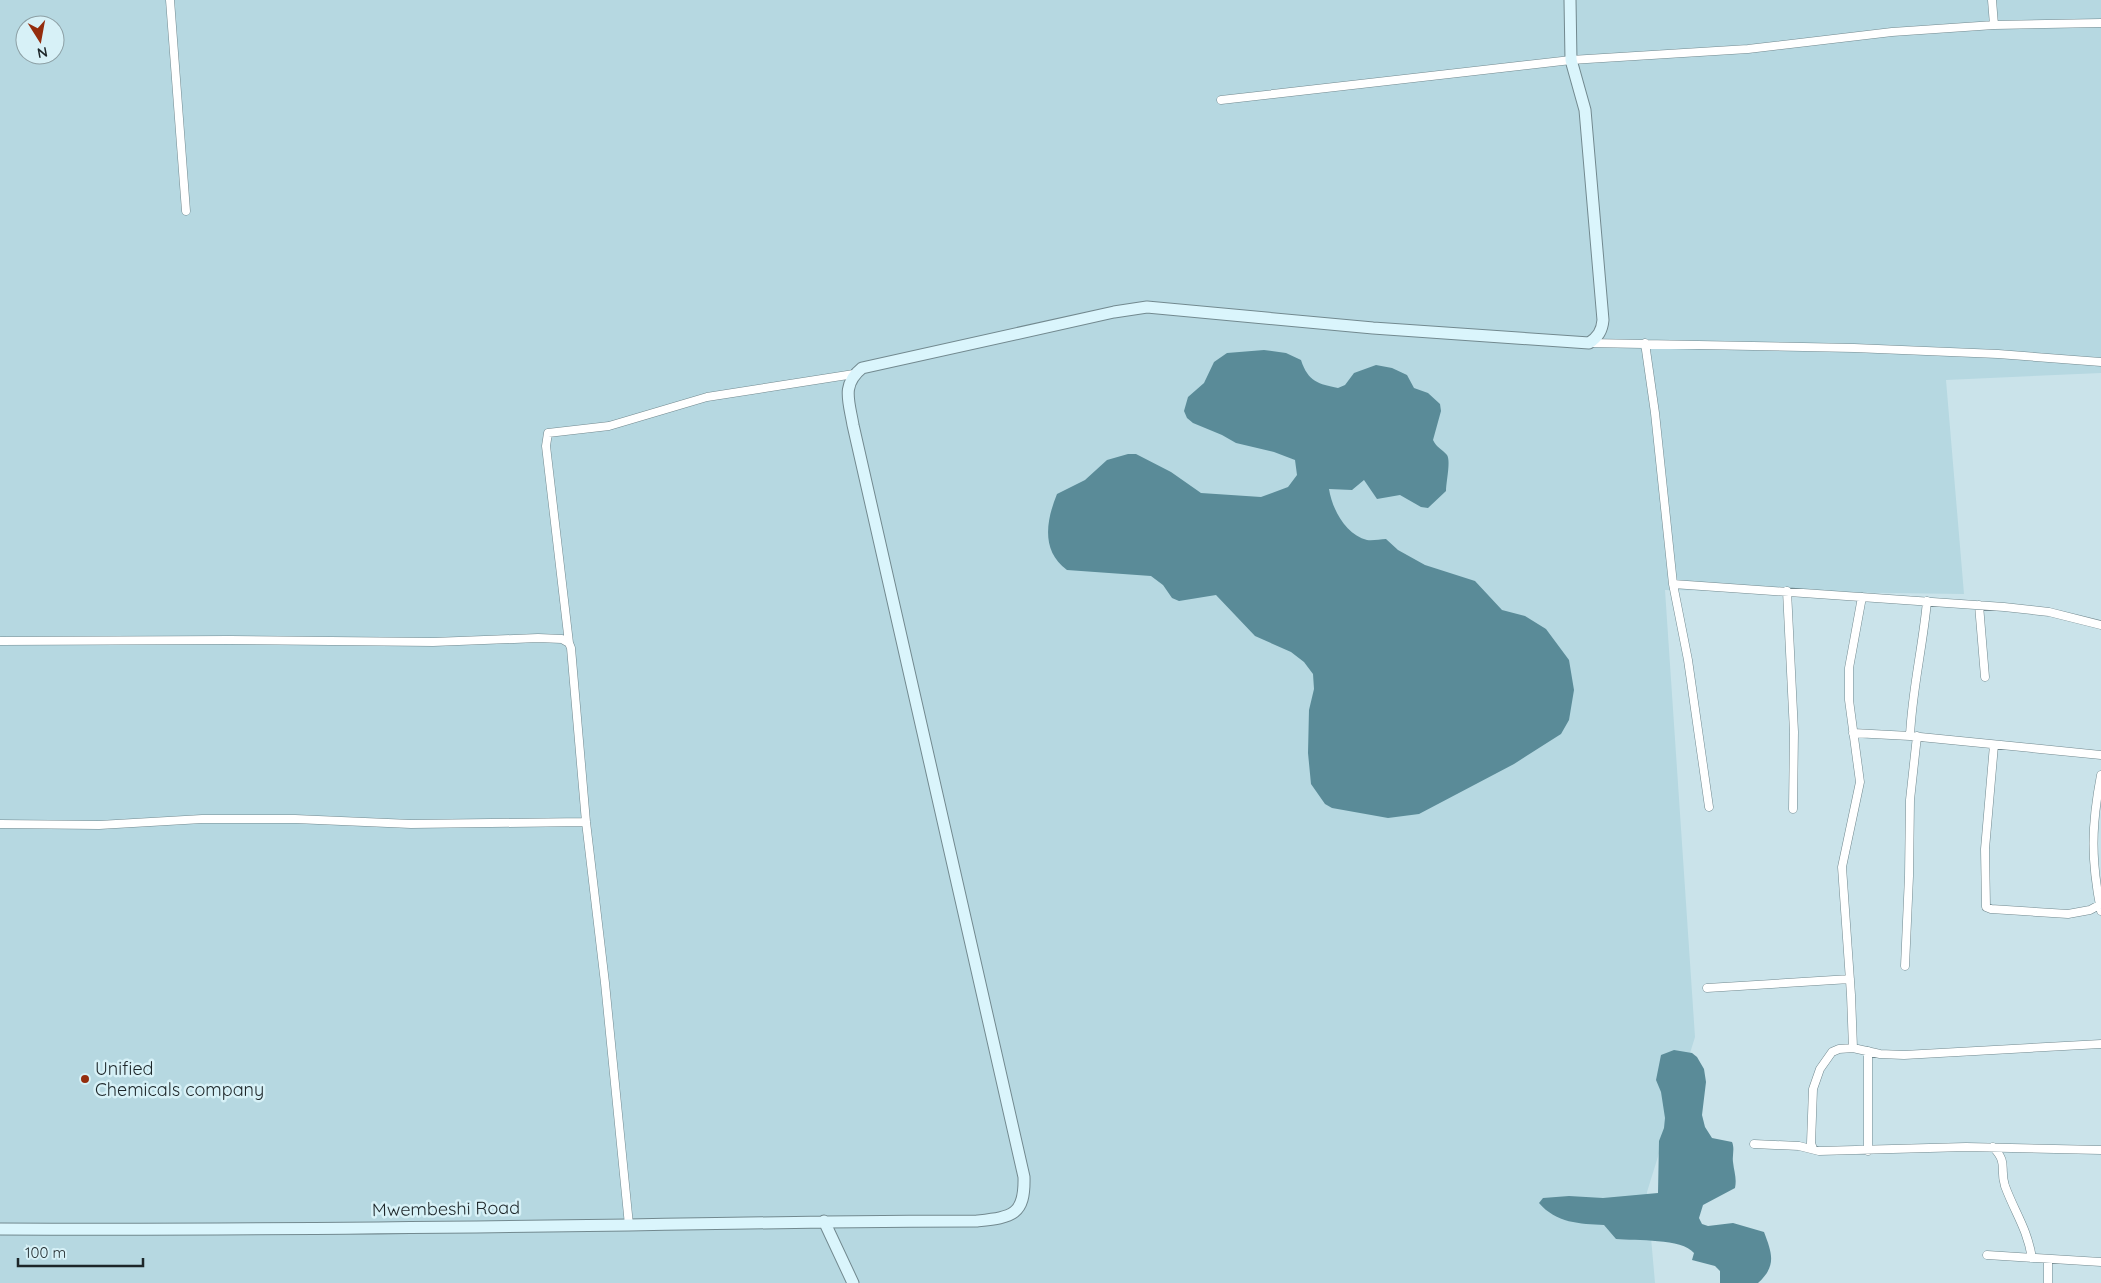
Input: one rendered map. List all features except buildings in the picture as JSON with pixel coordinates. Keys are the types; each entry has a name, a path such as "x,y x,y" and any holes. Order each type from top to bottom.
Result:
{"street":[{"path":"170,0 186,211"},
{"path":"1570,0 1571,60 1585,110 1603,320 1602,330 1589,343"},
{"path":"1992,0 1994,25"},
{"path":"1221,100 1571,60 1748,50 1892,32 1994,25 2101,23"},
{"path":"629,1225 586,822 582,754 571,648 546,446 548,434 609,426 707,397 854,374 862,368 979,341 1114,312 1147,308 1372,328 1589,343 1963,352 2101,362"},
{"path":"1645,343 1655,413 1673,584 1688,660 1709,807"},
{"name":"Mwembeshi Road","path":"0,1229 977,1221 1002,1218 1015,1212 1022,1203 1024,1177 853,425 847,389 854,374"},
{"path":"1673,584 1927,601 2049,612 2101,625"},
{"path":"1787,591 1794,732 1793,809"},
{"path":"1853,1048 1842,867 1860,782 1849,700 1849,668 1862,597"},
{"path":"1905,966 1913,736 1911,707 1924,634 1927,601"},
{"path":"1979,606 1986,677"},
{"path":"0,641 230,640 433,642 538,638 562,639 569,643"},
{"path":"1853,733 1913,736 2101,755"},
{"path":"1994,745 1985,849 1986,907 1991,909 2068,914 2101,907 2095,886 2092,847 2101,775"},
{"path":"0,824 99,825 202,819 295,819 411,824 586,822"},
{"path":"1707,988 1850,979"},
{"path":"1813,1149 1811,1144 1812,1104 1816,1080 1832,1052 1839,1049 1853,1048 1904,1056 2101,1044"},
{"path":"1868,1051 1868,1151"},
{"path":"1754,1144 1799,1146 1819,1151 1993,1147 2101,1150"},
{"path":"1993,1147 2002,1157 2003,1180 2024,1225 2032,1258"},
{"path":"824,1221 853,1283"},
{"path":"1987,1254 2048,1260 2101,1262"},
{"path":"2048,1260 2048,1283"}],"shaded area":[{"path":"0,0 2101,0 2101,373 1946,380 1964,594 1665,590 1695,1037 1647,1192 1655,1283 0,1283"},
{"path":"1264,350 1286,353 1301,360 1307,373 1315,381 1338,388 1345,385 1354,373 1376,365 1392,368 1407,375 1414,388 1428,393 1440,404 1441,411 1433,440 1448,458 1446,491 1428,508 1421,507 1400,495 1377,499 1364,480 1352,490 1329,489 1337,513 1347,527 1359,537 1367,540 1386,539 1398,550 1425,565 1475,581 1502,610 1525,616 1546,629 1569,660 1574,690 1569,720 1561,734 1514,764 1419,814 1388,818 1332,808 1325,804 1311,784 1308,753 1309,710 1314,689 1313,674 1304,662 1291,652 1255,636 1216,595 1179,601 1172,598 1163,585 1151,576 1067,570 1053,554 1048,535 1048,525 1057,494 1085,480 1107,460 1128,454 1136,454 1171,472 1201,493 1261,497 1288,487 1297,475 1295,460 1274,452 1236,443 1193,423 1187,418 1184,411 1188,397 1204,383 1214,362 1227,353"},
{"path":"1674,1050 1692,1053 1697,1057 1704,1069 1706,1082 1702,1115 1705,1127 1712,1138 1732,1142 1733,1147 1735,1188 1703,1205 1699,1218 1702,1224 1708,1226 1733,1223 1764,1232 1771,1253 1771,1259 1768,1271 1758,1283 1720,1283 1720,1271 1715,1266 1692,1260 1694,1253 1688,1248 1646,1240 1616,1239 1604,1225 1569,1221 1553,1215 1539,1203 1543,1198 1569,1196 1603,1198 1658,1193 1659,1141 1664,1128 1665,1118 1661,1092 1656,1080 1661,1055"}],"place":[{"name":"Unified Chemicals company","path":"85,1079"}]}
